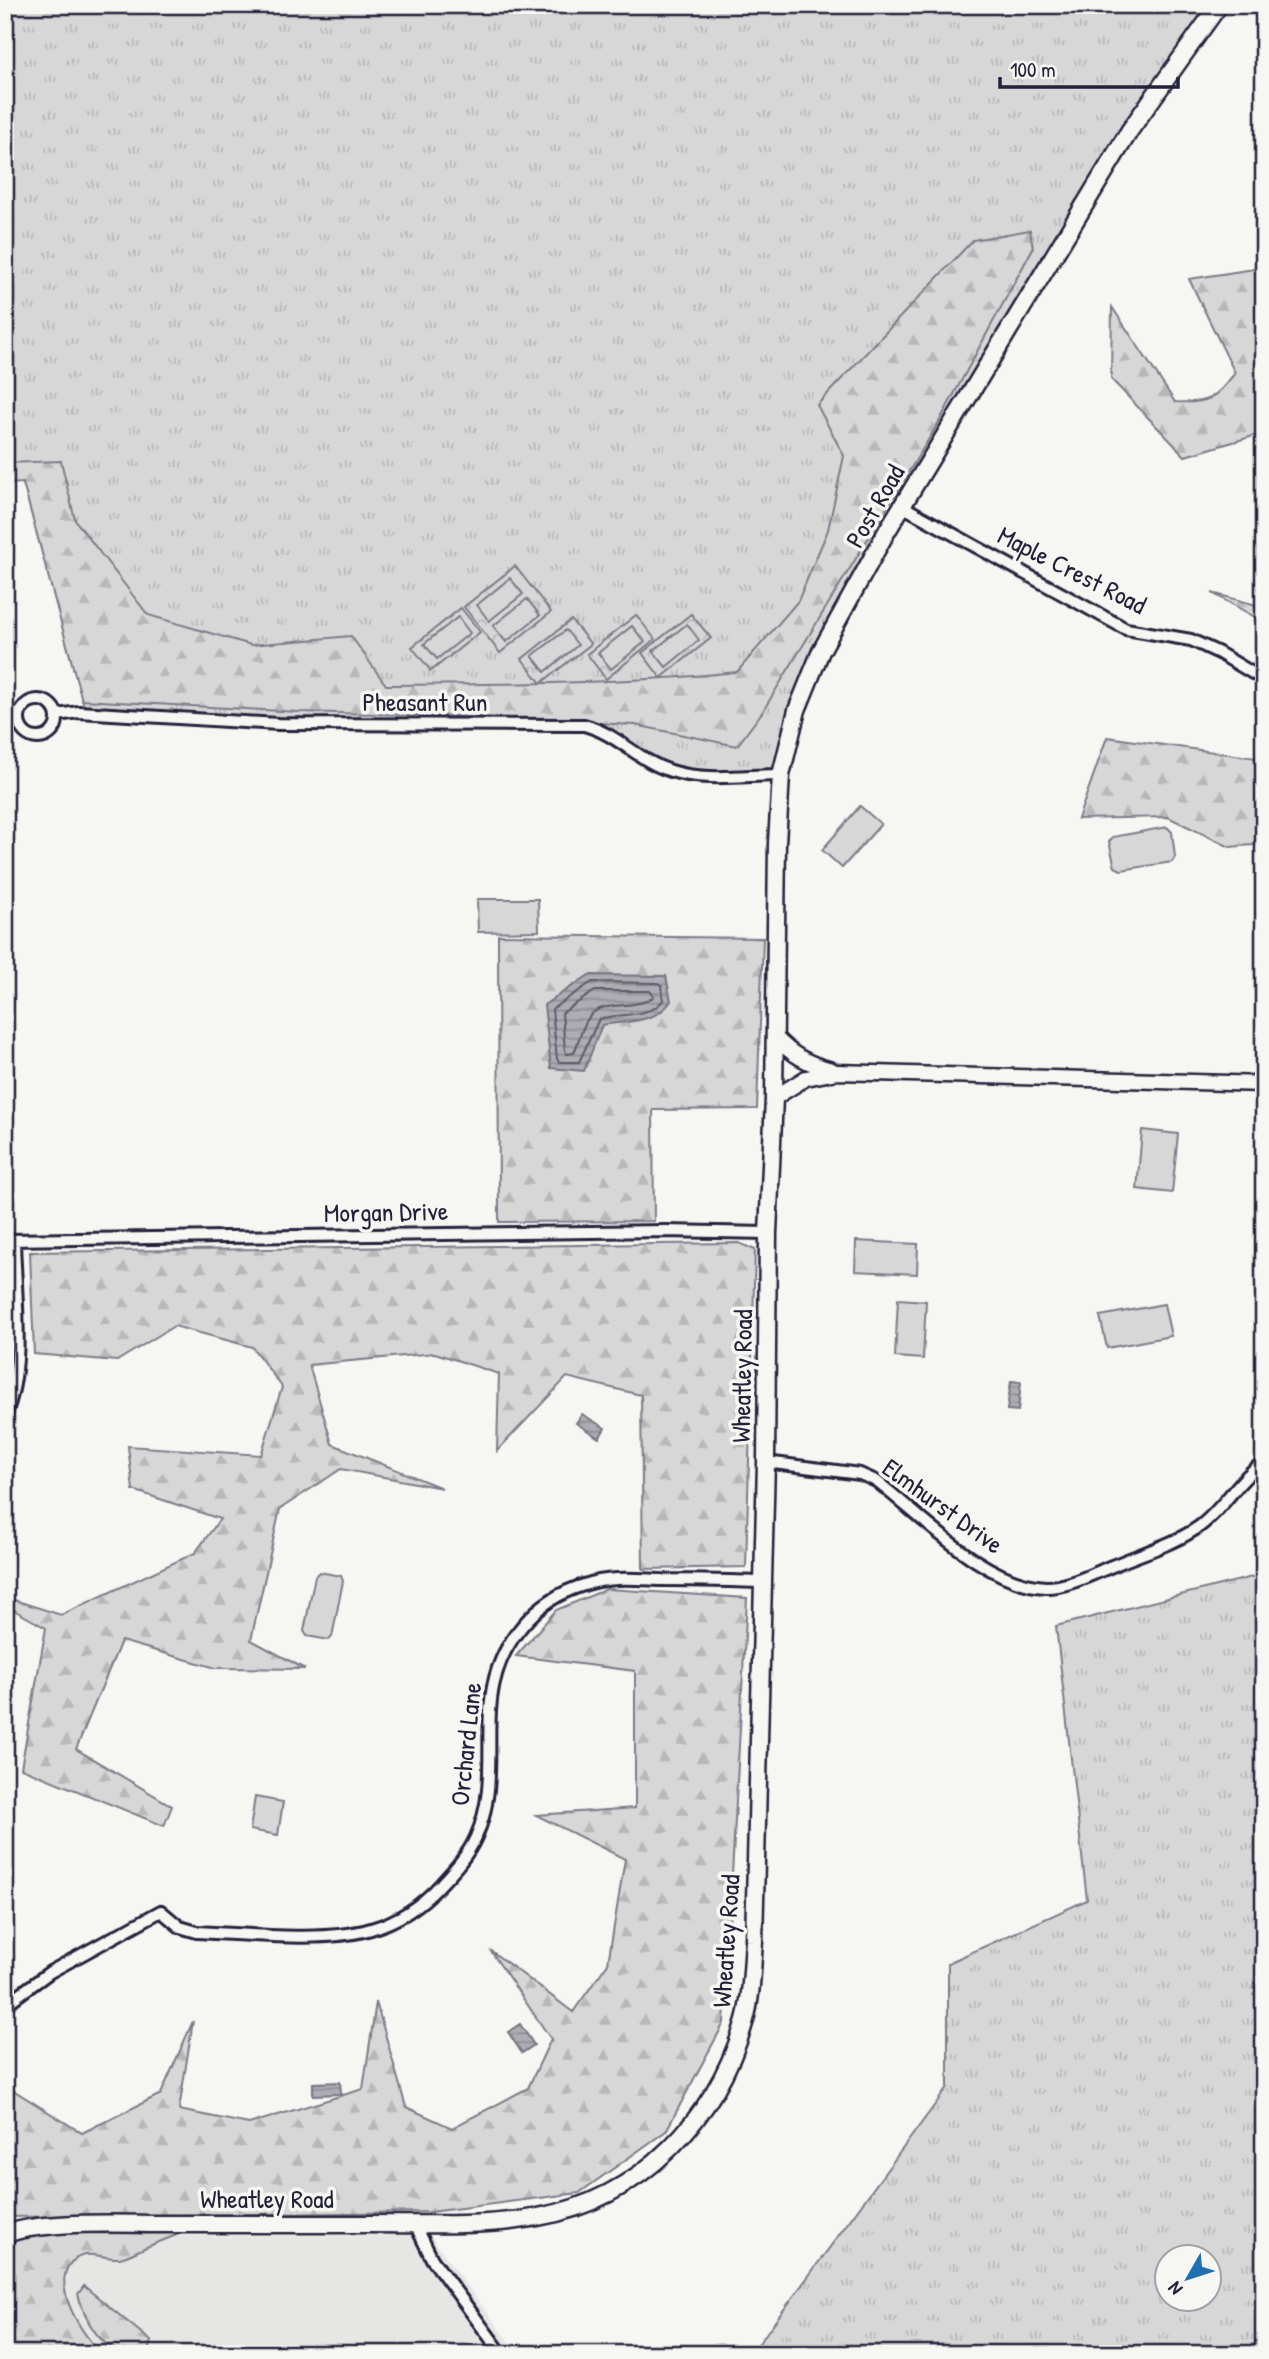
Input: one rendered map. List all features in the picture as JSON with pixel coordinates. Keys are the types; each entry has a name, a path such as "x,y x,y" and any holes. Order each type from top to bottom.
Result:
{"main road":[{"name":"Post Road","path":"774,1098 777,844 781,775 797,710 821,651 902,506 1130,130 1219,5"},
{"name":"Wheatley Road","path":"5,2235 43,2226 415,2224 540,2217 586,2203 633,2178 661,2157 686,2133 720,2085 733,2057 746,2017 752,1976 766,1462 768,1233 774,1098"}],"street":[{"name":"Maple Crest Road","path":"902,506 1126,629 1191,640 1219,653 1264,681"},
{"name":"Pheasant Run","path":"57,715 79,712 278,724 584,725 603,730 644,758 672,772 708,776 781,775"},
{"path":"775,1037 789,1051 811,1065 837,1072"},
{"path":"774,1098 806,1078 837,1072 1264,1084"},
{"name":"Morgan Drive","path":"10,1240 665,1231 768,1233"},
{"path":"5,1416 15,1383 17,1361 10,1240"},
{"name":"Elmhurst Drive","path":"766,1462 860,1474 884,1487 977,1561 999,1574 1047,1587 1073,1582 1183,1537 1202,1524 1251,1471 1264,1462"},
{"name":"Orchard Lane","path":"5,2005 50,1972 161,1911 174,1923 197,1932 320,1936 359,1932 393,1922 416,1908 435,1891 476,1837 487,1795 492,1685 505,1649 530,1616 560,1594 606,1579 763,1582"},
{"path":"415,2224 432,2259 502,2354"}],"shaded area":[{"path":"430,2235 518,2354 5,2354 5,2245 40,2237"}],"green space":[{"path":"5,5 1219,5 1160,84 821,651 781,775 672,772 603,730 278,724 86,713 23,483 5,483"},
{"path":"1030,230 1033,248 939,422 763,711 737,746 635,725 298,712 82,700 23,483 5,484 5,463 61,461 75,520 148,615 251,645 351,636 386,685 605,681 737,672 798,601 828,530 844,456 817,405 973,240"},
{"path":"1264,258 1264,433 1185,456 1111,379 1112,307 1175,402 1203,401 1222,389 1235,373 1189,279 1260,268"},
{"path":"515,566 551,612 500,653 464,607"},
{"path":"510,578 523,594 489,621 477,605"},
{"path":"1212,593 1264,607 1264,622"},
{"path":"527,599 540,615 506,642 493,626"},
{"path":"461,608 480,632 431,671 412,647"},
{"path":"691,614 711,638 661,678 642,653"},
{"path":"636,615 655,639 606,679 587,654"},
{"path":"458,617 470,633 437,659 424,644"},
{"path":"571,620 591,644 541,683 522,659"},
{"path":"687,624 699,640 666,667 653,651"},
{"path":"632,626 645,642 611,669 598,653"},
{"path":"566,630 578,645 545,672 532,656"},
{"path":"1107,737 1264,759 1264,844 1230,847 1168,817 1078,819"},
{"path":"860,806 881,824 842,868 822,850"},
{"path":"1167,827 1172,832 1175,857 1172,862 1121,870 1115,867 1109,842 1113,837"},
{"path":"477,899 538,899 539,931 478,932"},
{"path":"498,935 763,938 757,1109 653,1110 654,1221 499,1222"},
{"path":"1142,1130 1178,1134 1172,1193 1137,1189"},
{"path":"856,1241 918,1244 917,1274 855,1271"},
{"path":"739,1243 755,1250 746,1567 643,1569 641,1395 567,1377 497,1451 499,1374 435,1353 309,1365 332,1444 442,1488 341,1469 280,1509 251,1640 305,1669 216,1668 121,1641 76,1749 172,1806 164,1826 21,1768 46,1628 5,1605 5,1597 61,1615 195,1553 220,1519 133,1490 128,1446 261,1455 282,1387 252,1347 174,1326 117,1361 34,1354 30,1252"},
{"path":"898,1299 926,1301 923,1359 895,1357"},
{"path":"1164,1304 1171,1336 1107,1348 1100,1316"},
{"path":"319,1572 341,1576 343,1581 332,1637 329,1640 307,1636 304,1631 315,1576"},
{"path":"1264,1574 1264,2354 751,2354 948,2087 948,1963 1087,1900 1056,1626"},
{"path":"607,1589 747,1598 724,2023 666,2131 579,2193 430,2212 5,2217 5,2085 82,2133 161,2094 193,2021 179,2110 249,2124 363,2089 376,2002 406,2107 452,2128 528,2088 551,2039 490,1950 573,2012 608,1963 625,1859 536,1815 635,1808 635,1671 516,1656 556,1610"},
{"path":"255,1797 283,1802 278,1835 250,1830"},
{"path":"204,2224 119,2258 87,2255 77,2258 68,2267 64,2278 70,2307 86,2335 103,2354 5,2354 5,2235"},
{"path":"84,2286 151,2341 149,2347 153,2354 124,2353 100,2338 88,2321 78,2294"}],"water":[{"path":"589,975 666,976 671,1001 665,1008 649,1017 602,1025 584,1071 551,1068 544,1005"},
{"path":"1011,1381 1021,1382 1018,1411 1007,1410"},
{"path":"582,1414 605,1428 599,1438 576,1423"},
{"path":"520,2024 534,2045 522,2053 508,2032"},
{"path":"340,2082 341,2094 313,2095 313,2083"}]}
